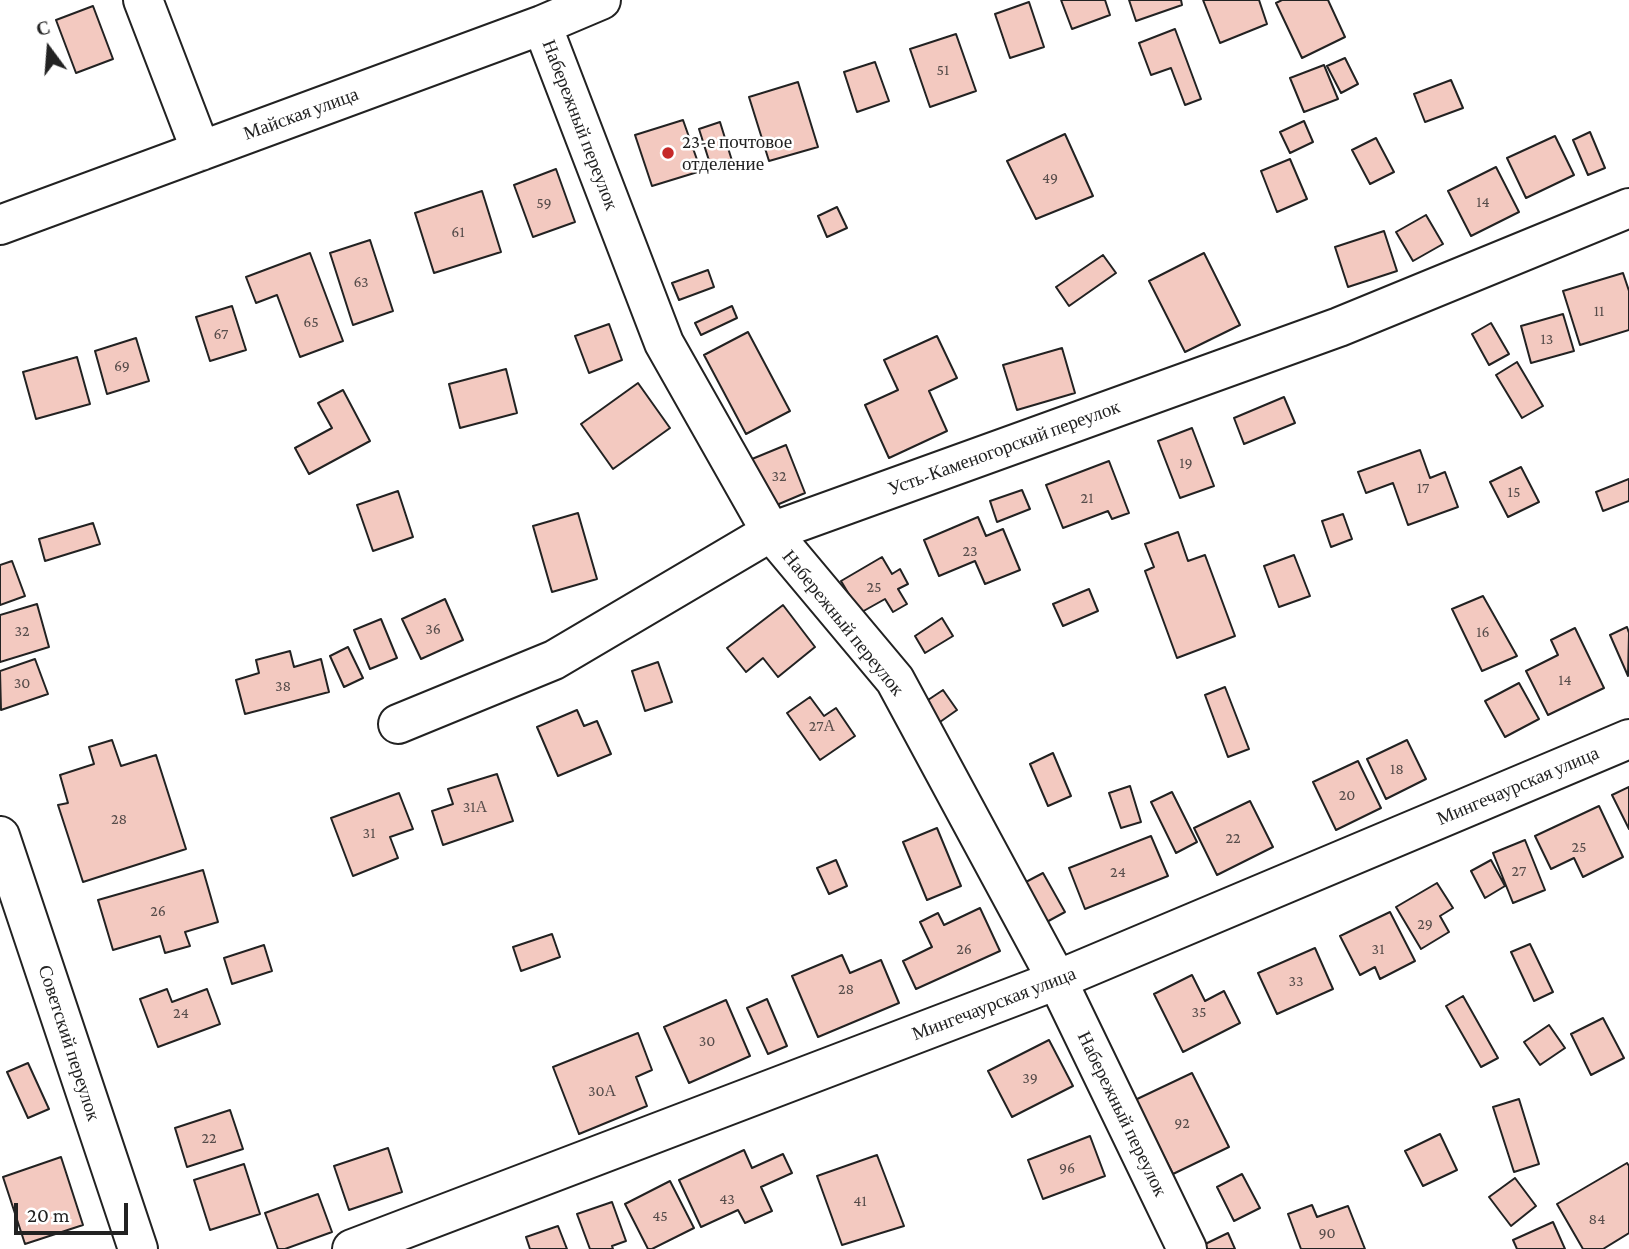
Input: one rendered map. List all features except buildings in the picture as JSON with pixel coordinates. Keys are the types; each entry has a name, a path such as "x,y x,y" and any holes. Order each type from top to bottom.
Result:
{"street":[{"path":"143,0 201,151"},
{"name":"Майская улица","path":"0,225 601,0"},
{"name":"Набережный переулок","path":"542,24 664,343 771,532 895,680 1057,980 1187,1249"},
{"name":"Усть-Каменогорский переулок","path":"398,724 554,660 771,532 1339,327 1629,208"},
{"name":"Мингечаурская улица","path":"352,1249 1057,980 1629,739"},
{"name":"Советский переулок","path":"0,836 138,1249"}],"place":[{"name":"23-е почтовое отделение","path":"668,153"}]}
